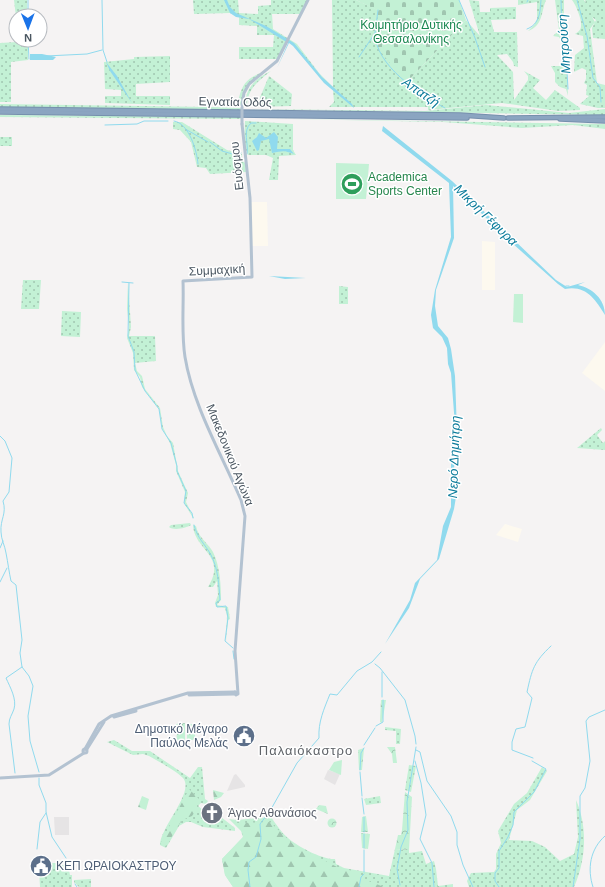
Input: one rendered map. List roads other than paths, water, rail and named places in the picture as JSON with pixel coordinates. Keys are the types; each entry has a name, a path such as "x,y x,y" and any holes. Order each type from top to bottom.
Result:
{"highway":[{"name":"Εγνατία Οδός","path":"0,108 460,115 470,117 506,118 605,117"},
{"name":"Εγνατία Οδός","path":"0,112 460,119 470,117"},
{"name":"Εγνατία Οδός","path":"556,118 567,120 605,121"}],"main road":[{"name":"Ευόσμου","path":"252,277 250,192 242,124 242,105 244,93 249,84 273,66 308,0"},
{"name":"Συμμαχική","path":"183,281 252,277"},
{"name":"Μακεδονικού Αγώνα","path":"0,778 46,773 85,751 100,726 111,718 189,695 236,692 235,651 245,516 241,500 200,409 187,364 182,320 183,281"}],"water":[{"path":"224,0 227,0 230,7 236,13 266,26 294,43 322,77 352,104 354,108 324,83 289,43 277,68 288,43 249,19 236,17 230,13"},
{"path":"30,54 42,54 56,57 53,60 30,60"},
{"path":"106,62 117,76 132,103 110,71"},
{"name":"Μικρή Γέφυρα","path":"383,126 452,181 556,280 567,287 585,282 578,285 583,286 597,295 603,304 605,315 589,294 579,289 565,289 558,284 512,243 453,186 454,238 436,290 435,306 438,326 448,338 455,376 457,432 454,472 457,491 454,509 439,559 420,579 409,608 385,644 410,600 415,583 437,560 443,526 451,507 451,440 455,426 451,373 448,364 447,348 442,337 433,328 431,315 435,290 451,237 449,183 382,131"},
{"path":"274,132 278,137 277,149 290,149 294,154 283,151 272,153 269,139 261,141 259,150 257,151 252,141 259,133 266,138"},
{"path":"269,276 306,278 285,279"}],"waterway":[{"path":"28,0 28,8"},
{"path":"102,0 103,50 107,62"},
{"name":"Απατζή","path":"459,0 485,67"},
{"name":"Μητρούση","path":"527,29 537,21 540,13 541,0"},
{"name":"Μητρούση","path":"561,0 562,36 566,54 568,89"},
{"name":"Μητρούση","path":"577,0 587,36 593,78 600,87 601,102"},
{"name":"Απατζή","path":"359,57 375,33 378,10"},
{"name":"Απατζή","path":"375,33 377,45 382,57 391,68 412,87 445,108"},
{"path":"28,48 29,59"},
{"path":"46,56 87,54 102,50"},
{"path":"105,125 137,124 144,121 168,121"},
{"path":"174,121 179,123 188,132 194,145 198,164"},
{"path":"247,154 246,133 248,126 251,123 256,123"},
{"path":"187,130 208,142"},
{"path":"210,142 222,151 236,155 241,153"},
{"path":"122,282 133,283"},
{"path":"129,283 128,336 134,352 135,370 145,391 159,409 162,429 171,443 177,471 186,491 184,503 192,513 193,518"},
{"path":"0,436 5,441 12,458 9,492 3,501 4,510 1,535 11,581 16,585 22,640 20,653 22,667 29,676 33,686 28,716 30,741 39,772"},
{"path":"194,525 197,534 211,555 217,571 220,600 216,603 217,607 226,606 228,618 225,641 233,648"},
{"path":"0,548 3,541"},
{"path":"0,582 7,568"},
{"path":"533,758 512,750 512,742 516,729 525,727 532,698 527,692 534,666 551,646"},
{"path":"233,651 234,659"},
{"name":"Νερό Δημήτρη","path":"250,887 248,870 249,862 256,857 261,839 260,824 270,811 297,763 319,738 320,721 330,694 337,695 357,671 372,662 381,652"},
{"path":"375,664 380,668 405,700 416,744"},
{"path":"15,773 9,724 15,701 6,678 22,667"},
{"path":"382,672 382,697"},
{"path":"376,726 383,722 383,700"},
{"path":"573,887 580,839 580,796 585,788 590,761 586,721 589,717 605,710"},
{"path":"364,745 375,728"},
{"path":"400,885 397,869 401,847 408,830 407,802 416,747"},
{"path":"360,770 361,753 364,748"},
{"path":"416,750 420,752 427,781 451,816 457,832 457,845 463,865 473,887"},
{"path":"415,761 421,783 426,815 420,839 432,863 434,887"},
{"path":"499,887 495,881 495,873 499,868 499,851 508,837 513,825 514,812 534,792 546,769 532,761"},
{"path":"360,772 362,796"},
{"path":"39,778 39,785 46,803 46,812 52,837 66,858"},
{"path":"362,798 364,814"},
{"path":"37,849 40,822 46,813"},
{"path":"364,817 364,832"},
{"path":"364,834 364,848"},
{"path":"593,887 590,873 591,860 596,847 605,836"},
{"path":"364,850 364,872"},
{"path":"68,862 70,870"},
{"path":"359,887 361,877 364,874"}],"place":[{"name":"Academica Sports Center","path":"352,184"},
{"name":"Δημοτικό Μέγαρο Παύλος Μελάς","path":"244,736"},
{"name":"Άγιος Αθανάσιος","path":"212,813"},
{"name":"ΚΕΠ ΩΡΑΙΟΚΑΣΤΡΟΥ","path":"41,866"}],"district":[{"name":"Παλαιόκαστρο","path":"306,750"}],"park label":[{"name":"Κοιμητήριο Δυτικής Θεσσαλονίκης","path":"411,32"}]}
